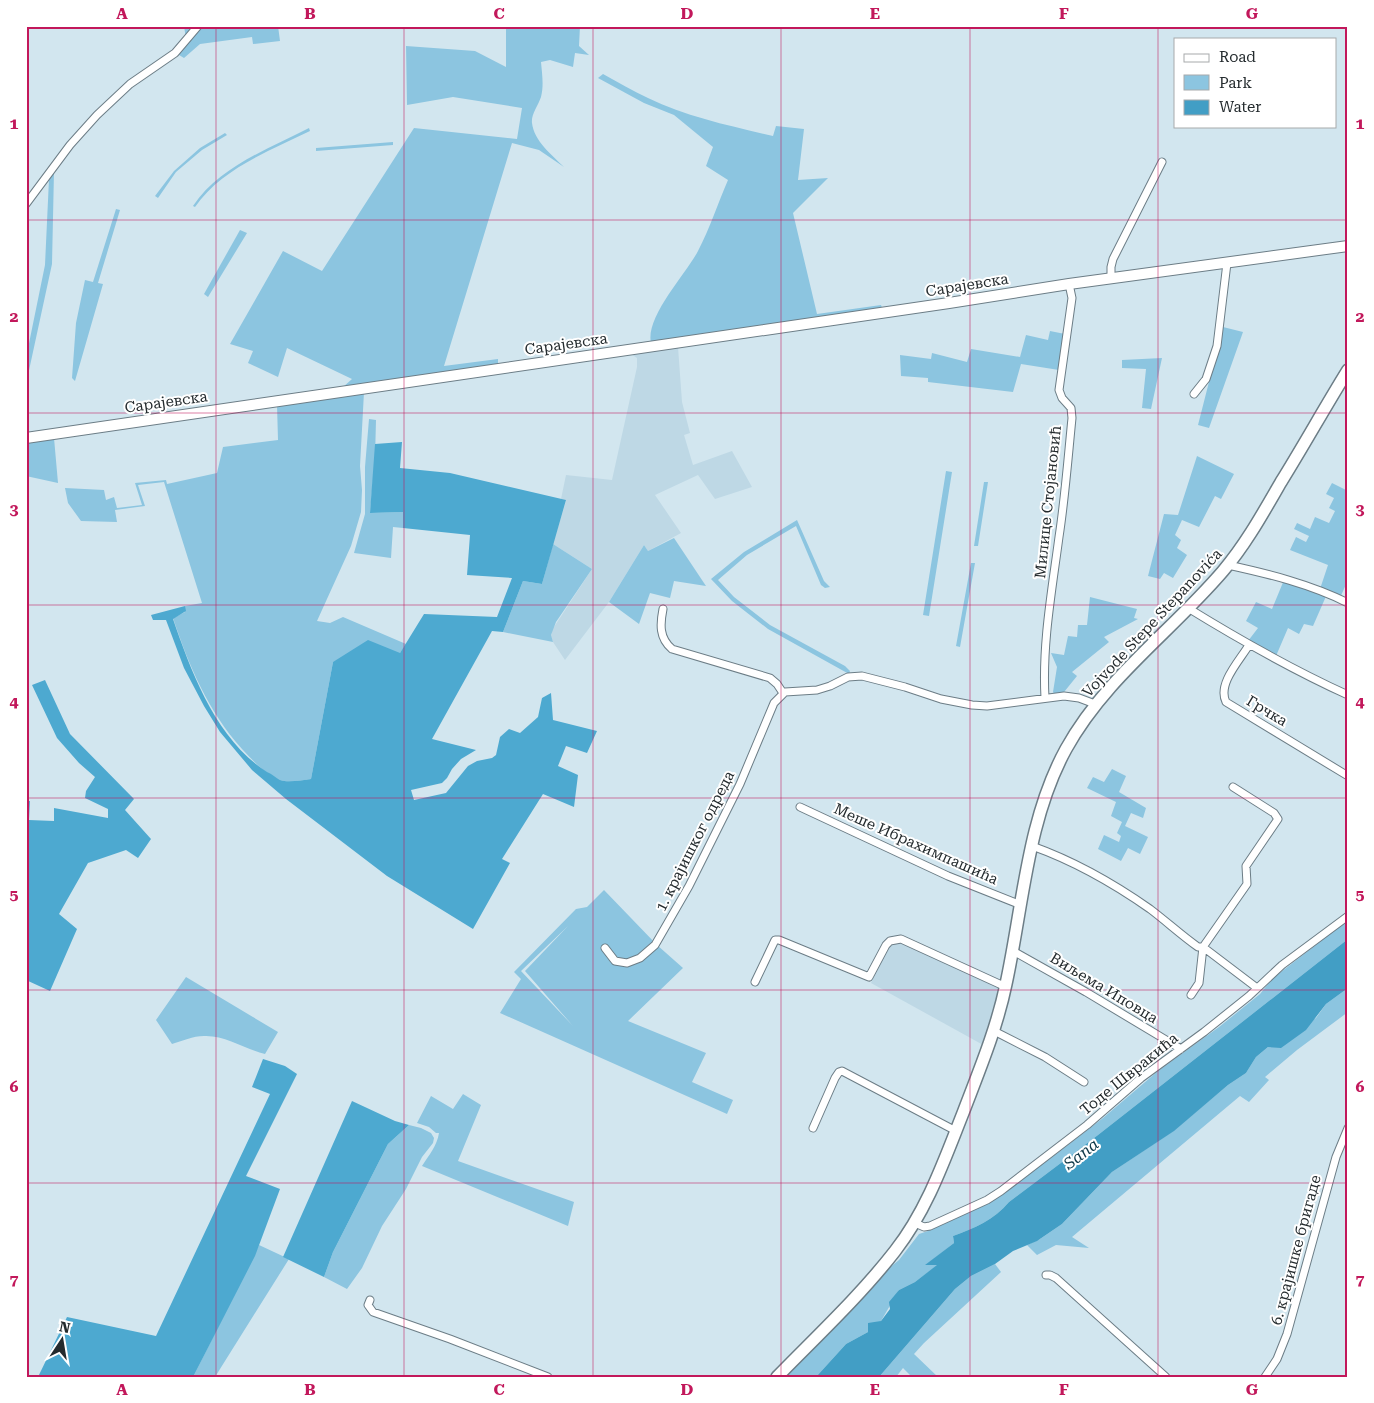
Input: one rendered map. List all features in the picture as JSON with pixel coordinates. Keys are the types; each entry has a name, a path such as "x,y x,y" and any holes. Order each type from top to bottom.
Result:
{"main road":[{"name":"Сарајевска","path":"26,438 949,304 1069,284 1348,246"},
{"name":"Vojvode Stepe Stepanovića","path":"777,1377 812,1342 894,1252 915,1223 934,1186 994,1031 1006,988 1032,846 1045,799 1058,764 1067,747 1095,704 1188,608 1238,553 1348,370"}],"street":[{"path":"26,204 70,145 97,115 130,84 175,52 198,26"},
{"path":"1111,279 1113,259 1162,162"},
{"path":"1194,394 1206,379 1217,346 1227,263"},
{"name":"Милице Стојановић","path":"1045,698 1048,624 1064,504 1072,418 1071,408 1062,398 1059,390 1072,298 1069,284"},
{"path":"1228,565 1293,581 1325,592 1348,603"},
{"path":"1188,608 1249,645 1314,680 1348,695"},
{"path":"663,609 660,632 667,645 672,649 770,678 783,693 816,690 854,676 890,682 941,699 972,705 987,706 1064,696 1079,698 1095,704"},
{"name":"Грчка","path":"1249,645 1226,681 1224,691 1226,702 1348,776"},
{"name":"1. крајишког одреда","path":"605,948 615,961 627,963 640,958 656,945 689,886 740,784 774,703 783,693"},
{"path":"1191,995 1199,983 1203,947 1246,884 1246,866 1278,819 1274,813 1233,786"},
{"name":"Меше Ибрахимпашића","path":"800,807 948,876 1020,905"},
{"path":"1032,846 1066,860 1123,891 1151,910 1198,947 1203,947 1257,988"},
{"name":"Тоде Швракића","path":"915,1223 924,1227 930,1226 987,1200 1001,1191 1087,1125 1141,1078 1204,1032 1257,988 1282,964 1348,916"},
{"path":"755,982 775,940 780,940 870,977 886,945 895,939 901,939 1006,988"},
{"name":"Виљема Иповца","path":"1013,951 1035,962 1181,1050"},
{"path":"994,1031 1044,1057 1084,1082"},
{"path":"813,1128 835,1078 842,1071 956,1131"},
{"name":"6. крајишке бригаде","path":"1265,1377 1277,1360 1287,1334 1336,1157 1348,1128"},
{"path":"1046,1275 1056,1278 1166,1377"},
{"path":"370,1300 368,1305 373,1312 450,1338 548,1377"}],"shaded area":[{"path":"678,347 682,402 690,433 684,435 693,465 732,451 752,487 715,499 698,475 655,495 681,533 648,551 644,545 609,602 565,660 553,642 552,630 592,569 553,544 566,501 561,499 566,475 612,480 637,367 637,358 631,354"},
{"path":"402,442 400,468 450,473 566,500 542,584 523,581 503,632 492,631 432,739 476,750 461,759 442,783 411,790 414,800 446,793 468,766 496,755 500,737 509,729 520,733 538,717 542,698 551,693 553,720 597,731 587,753 566,746 558,766 578,775 574,807 543,794 502,859 510,863 473,929 387,876 286,799 252,770 220,732 204,706 184,668 166,620 153,620 151,615 185,606 186,611 173,619 208,704 233,742 249,758 278,779 291,781 311,779 333,662 368,640 400,653 424,614 497,617 512,578 467,575 470,535 403,528 403,512 370,513 375,444"},
{"path":"45,680 70,734 134,799 125,810 151,839 138,858 126,850 88,863 59,914 77,929 50,991 26,980 26,801 30,801 29,820 54,821 54,808 108,818 108,809 85,798 86,791 95,777 79,763 57,738 32,685"},
{"path":"902,941 1001,989 985,1046 871,983 888,944"},
{"path":"263,1059 285,1066 297,1074 246,1176 280,1189 255,1256 193,1377 38,1377 67,1317 156,1336 270,1094 252,1087"},
{"path":"352,1101 395,1121 409,1125 388,1144 333,1252 324,1277 283,1257"}],"green space":[{"path":"184,26 278,26 280,41 253,44 252,37 200,44 184,58 174,52 186,39"},
{"path":"506,26 580,26 579,46 589,55 575,53 573,67 550,60 541,62 542,93 533,116 533,130 549,153 564,167 539,150 512,143 444,366 498,359 498,365 342,388 352,379 287,348 278,377 248,363 253,351 230,344 283,251 322,271 414,128 517,139 522,108 453,97 407,105 406,46 475,51 506,67"},
{"path":"603,74 663,105 709,120 773,136 776,126 804,129 798,180 828,178 793,213 817,314 881,305 883,310 651,343 654,321 698,251 728,180 706,166 713,147 674,115 644,103 598,78"},
{"path":"309,128 310,131 262,154 232,172 218,182 195,207 193,206 216,180 230,170 245,160"},
{"path":"225,133 227,135 202,150 176,172 158,198 155,196 174,171 200,148"},
{"path":"393,142 393,145 316,151 316,148"},
{"path":"54,171 52,264 28,375 26,375 26,358 45,265 49,179"},
{"path":"116,209 120,210 98,283 103,284 75,381 72,378 76,323 85,280 93,282"},
{"path":"240,230 247,233 208,297 204,294"},
{"path":"1223,327 1243,332 1209,428 1198,425"},
{"path":"1050,331 1065,334 1059,370 1021,364 1013,392 928,382 928,378 901,376 900,355 931,359 932,353 967,362 971,349 1020,357 1026,335 1048,340"},
{"path":"1162,358 1151,409 1142,408 1146,369 1122,368 1122,360"},
{"path":"364,392 360,466 361,512 351,546 317,621 330,623 343,617 406,644 400,653 333,662 311,779 283,781 260,767 242,749 209,704 193,671 173,618 185,612 185,606 202,603 164,482 138,485 145,506 115,510 117,522 81,521 68,503 65,488 104,490 106,500 114,497 117,508 142,505 135,483 166,480 167,484 217,473 223,447 278,440 277,405"},
{"path":"369,419 376,420 370,513 403,512 403,528 393,527 391,558 354,553 365,514 365,467"},
{"path":"54,438 58,483 26,476 26,442"},
{"path":"1197,456 1234,474 1221,499 1215,496 1199,527 1182,520 1175,535 1181,540 1177,548 1187,555 1173,578 1164,573 1160,579 1148,576 1164,514 1178,515"},
{"path":"946,471 952,472 929,616 923,615"},
{"path":"984,482 988,482 978,546 974,546"},
{"path":"1332,483 1348,491 1348,580 1339,600 1327,594 1313,626 1304,624 1299,634 1288,628 1276,656 1248,641 1258,628 1246,621 1256,602 1272,609 1284,580 1320,589 1328,565 1290,550 1296,537 1306,542 1309,536 1294,529 1297,523 1310,529 1315,517 1329,523 1335,511 1329,508 1334,498 1326,494"},
{"path":"797,520 824,581 830,587 825,588 821,585 796,526 747,555 718,580 734,597 770,625 845,666 850,671 849,674 768,629 732,601 711,579 744,552"},
{"path":"674,538 706,586 674,581 670,598 650,593 639,624 609,602 644,545 648,551"},
{"path":"553,544 592,569 556,622 551,635 553,642 503,632 523,581 542,584"},
{"path":"971,563 975,563 960,647 956,646"},
{"path":"1090,597 1137,609 1134,618 1138,619 1104,637 1109,642 1072,672 1077,676 1060,697 1053,692 1057,667 1051,653 1064,655 1068,636 1077,637 1078,625 1087,625"},
{"path":"1112,769 1126,776 1119,792 1146,808 1143,818 1131,813 1125,826 1148,837 1140,854 1128,848 1121,861 1098,849 1104,835 1119,842 1121,836 1117,833 1122,822 1111,816 1116,802 1087,788 1093,777 1104,782"},
{"path":"604,890 657,945 683,968 628,1021 706,1053 692,1082 733,1100 727,1114 500,1013 521,979 514,972 576,909 587,907","holes":["568,926 525,971 573,1026 521,971"]},
{"path":"1348,920 1348,939 1098,1135 1009,1202 997,1214 953,1236 954,1243 926,1265 938,1265 915,1282 899,1290 881,1321 868,1332 846,1344 816,1377 783,1377 884,1272 899,1260 919,1234 928,1231 931,1226 1005,1189 1051,1158 1103,1118 1158,1071 1219,1027 1260,994 1272,979"},
{"path":"186,977 278,1032 265,1054 212,1036 196,1037 172,1044 156,1020"},
{"path":"1348,988 1348,1012 1297,1050 1265,1077 1269,1080 1249,1102 1240,1096 1072,1237 1089,1248 1056,1245 1037,1255 1027,1245 1040,1239 1062,1224 1112,1172 1173,1131 1228,1085 1246,1073 1256,1057 1268,1047 1316,1018 1326,1004"},
{"path":"463,1094 481,1105 458,1161 574,1202 568,1226 422,1166 435,1146 439,1133 417,1123 431,1096 453,1109"},
{"path":"409,1125 431,1133 434,1138 433,1143 422,1157 406,1189 382,1226 362,1268 347,1289 324,1277 333,1252 388,1144"},
{"path":"259,1245 289,1259 215,1377 193,1377"},
{"path":"995,1264 1001,1272 914,1354 938,1377 912,1377 903,1368 896,1377 879,1377 955,1289 971,1276"}],"water":[{"name":"Sana","path":"1348,939 1348,988 1326,1004 1306,1030 1281,1048 1268,1047 1256,1057 1246,1073 1228,1085 1174,1131 1112,1172 1062,1224 1037,1241 1013,1251 995,1264 971,1276 955,1289 879,1377 816,1377 846,1344 868,1332 868,1323 881,1321 890,1309 889,1302 899,1290 915,1282 937,1265 925,1265 954,1243 953,1236 997,1214 1009,1202 1098,1135"}]}
